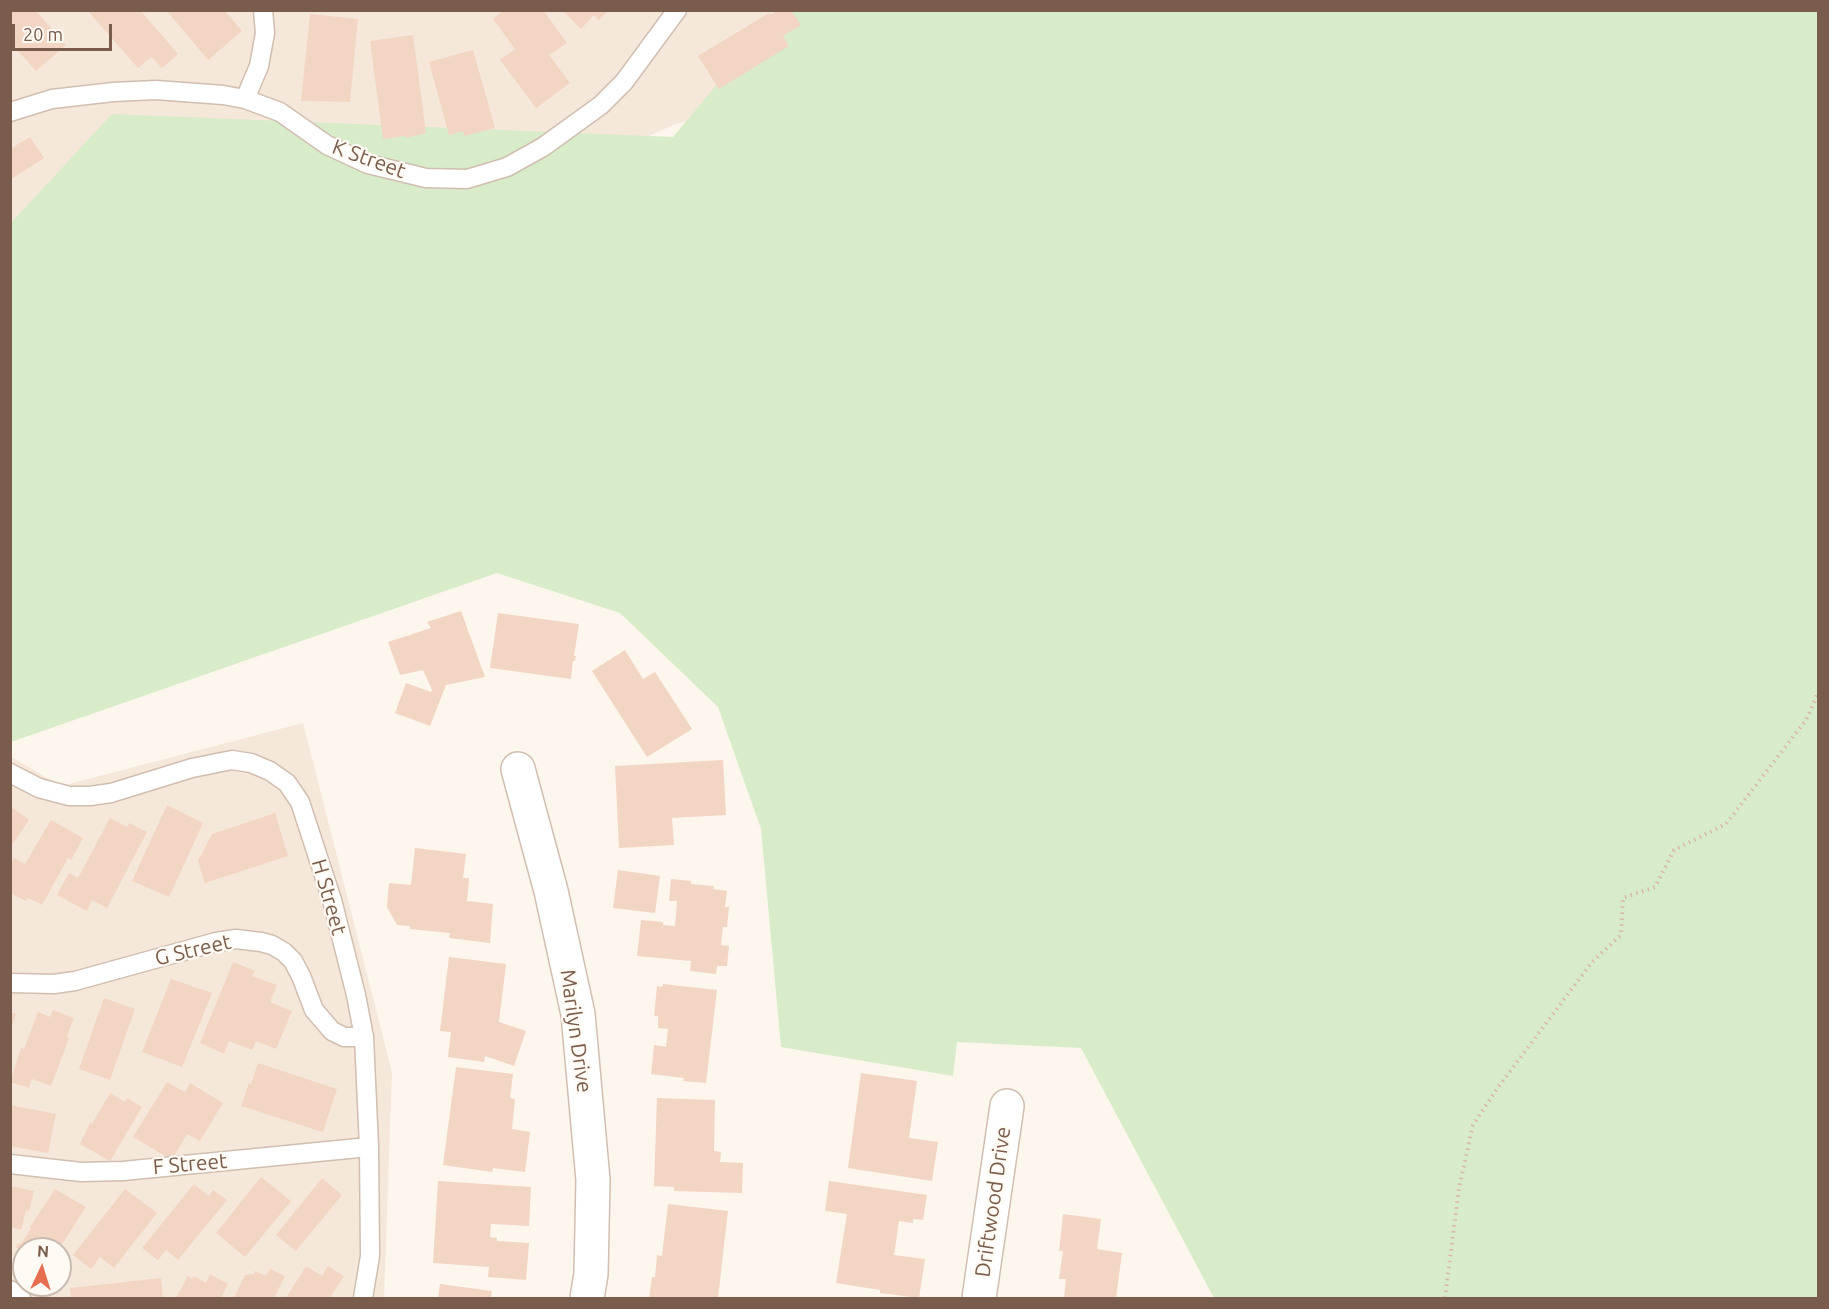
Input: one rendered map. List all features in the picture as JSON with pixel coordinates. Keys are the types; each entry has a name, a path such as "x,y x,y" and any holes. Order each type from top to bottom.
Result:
{"street":[{"name":"Marilyn Drive","path":"518,769 551,891 578,1014 593,1180 591,1274 587,1299"},
{"name":"Driftwood Drive","path":"979,1299 1007,1106"}],"lane":[{"path":"245,99 259,66 265,33 263,10"},
{"name":"K Street","path":"10,112 52,99 113,92 156,90 200,92 245,99 280,112 327,145 368,164 426,178 467,179 507,167 543,147 601,105 624,82 677,10"},
{"name":"H Street","path":"13,777 39,788 69,795 90,796 111,793 192,768 232,760 251,763 288,783 300,801 332,900 364,1037 369,1147 370,1256 363,1299"},
{"name":"G Street","path":"10,983 54,984 75,981 216,942 236,939 261,942 278,948 293,961 314,1010 322,1022 332,1031 344,1037 364,1037"},
{"name":"F Street","path":"10,1164 81,1172 123,1171 369,1147"},
{"path":"10,1290 21,1299"}],"path":[{"path":"1445,1299 1459,1188 1473,1125 1499,1086 1592,962 1621,936 1623,898 1655,887 1674,850 1725,824 1806,720 1818,693"}],"shaded area":[{"path":"816,10 738,107 676,124 598,158 11,256 11,11"},
{"path":"303,723 392,1072 384,1298 11,1298 10,756 61,786"}],"green space":[{"path":"783,11 1818,11 1818,1298 1214,1298 1081,1048 957,1042 953,1076 781,1047 761,829 718,707 620,613 497,573 11,742 10,224 112,114 673,137 755,39"}],"building":[{"path":"10,10 35,10 66,45 36,71 10,42"},
{"path":"87,10 140,10 178,54 162,68 151,57 138,68"},
{"path":"166,10 224,10 242,31 208,60"},
{"path":"504,10 543,10 567,43 549,55 570,83 536,108 500,60 515,49 493,19"},
{"path":"562,10 609,10 599,20 594,15 581,29"},
{"path":"778,10 791,10 801,25 783,36 789,46 719,89 698,56 769,13 770,15"},
{"path":"310,14 358,19 350,102 301,101"},
{"path":"413,35 426,133 406,138 405,136 383,139 370,41"},
{"path":"473,50 495,128 464,136 463,131 449,135 429,62"},
{"path":"30,137 44,158 10,180 10,149"},
{"path":"461,611 485,677 446,685 430,726 395,713 406,683 431,692 432,690 423,670 400,675 388,642 431,628 427,622"},
{"path":"498,613 579,624 571,679 490,668"},
{"path":"625,650 643,679 655,672 692,729 647,757 592,671"},
{"path":"723,760 726,815 672,818 674,845 619,848 615,766"},
{"path":"167,805 203,823 169,897 132,881"},
{"path":"13,808 29,820 10,848 10,810"},
{"path":"275,813 288,856 205,883 198,861 212,834"},
{"path":"110,818 127,827 129,823 147,832 107,908 92,900 87,911 57,895 69,873 78,878"},
{"path":"51,820 83,838 71,860 68,858 42,905 28,898 26,901 10,893 10,865 14,858 25,864"},
{"path":"415,848 466,854 463,878 469,878 467,901 493,904 490,943 449,938 450,933 410,929 410,926 397,925 387,907 389,883 411,885"},
{"path":"618,870 660,876 655,913 613,908"},
{"path":"671,879 691,881 691,884 714,886 713,889 727,891 725,907 729,907 727,927 723,927 721,945 729,946 727,966 717,966 716,974 690,971 691,961 637,956 641,920 663,922 663,925 675,926 677,901 669,901"},
{"path":"449,957 506,964 499,1022 526,1031 514,1066 485,1056 484,1062 448,1057 451,1032 440,1031"},
{"path":"233,962 255,971 252,976 277,985 270,1002 292,1011 276,1049 256,1041 252,1050 229,1041 224,1054 200,1043"},
{"path":"171,979 212,993 182,1067 142,1052"},
{"path":"663,984 717,990 706,1083 651,1074 654,1045 666,1047 668,1029 658,1028 658,1016 654,1016 657,986 662,987"},
{"path":"104,998 135,1009 110,1080 79,1069"},
{"path":"53,1010 74,1018 51,1086 32,1079 29,1088 10,1082 21,1048 24,1049 38,1012 50,1017"},
{"path":"10,1012 16,1014 11,1029 10,1029"},
{"path":"258,1063 337,1089 323,1132 241,1106"},
{"path":"456,1067 513,1074 510,1098 515,1099 512,1129 530,1132 525,1172 493,1168 492,1172 443,1165"},
{"path":"861,1073 917,1081 909,1138 938,1142 932,1181 848,1168"},
{"path":"167,1082 185,1092 190,1083 223,1103 200,1141 187,1134 172,1160 133,1137"},
{"path":"110,1093 125,1102 127,1098 142,1107 110,1161 80,1144 90,1123 92,1124"},
{"path":"657,1098 715,1100 714,1151 721,1152 720,1162 743,1163 742,1193 674,1191 674,1187 654,1186"},
{"path":"10,1105 56,1114 48,1153 10,1146"},
{"path":"261,1177 291,1201 245,1257 216,1233"},
{"path":"322,1178 342,1195 296,1251 276,1235"},
{"path":"438,1181 531,1187 529,1226 491,1224 490,1237 497,1238 497,1241 529,1243 526,1280 488,1277 489,1267 433,1263"},
{"path":"829,1181 927,1195 923,1220 913,1219 913,1223 899,1221 894,1255 925,1259 919,1298 880,1293 880,1290 836,1283 847,1214 825,1211"},
{"path":"194,1184 209,1196 213,1190 227,1200 178,1260 166,1250 158,1260 142,1248"},
{"path":"10,1186 34,1191 21,1230 10,1227"},
{"path":"55,1189 86,1207 67,1237 25,1237"},
{"path":"125,1189 157,1213 114,1268 100,1257 91,1269 73,1255"},
{"path":"668,1204 728,1211 718,1298 649,1298 652,1277 655,1277 657,1255 662,1256"},
{"path":"1063,1214 1101,1219 1097,1249 1122,1253 1116,1298 1064,1298 1066,1279 1059,1279 1063,1251 1059,1251"},
{"path":"306,1266 322,1276 328,1266 344,1276 330,1298 286,1298"},
{"path":"270,1269 285,1276 274,1298 234,1298 245,1275 254,1274 255,1271 266,1276"},
{"path":"210,1274 228,1284 221,1298 176,1298 188,1276 192,1279 194,1276 206,1283"},
{"path":"161,1278 163,1298 71,1298 72,1288"},
{"path":"440,1284 492,1291 491,1298 438,1298"}]}
